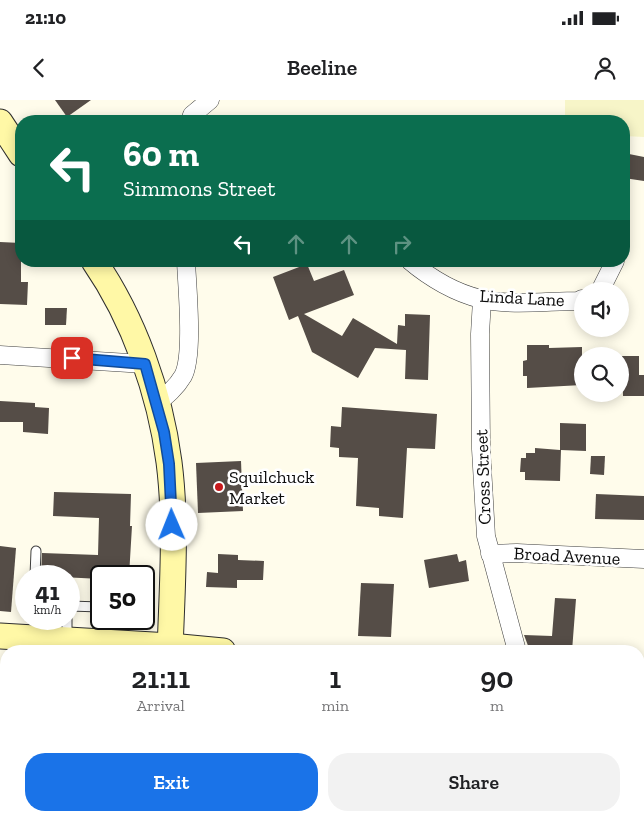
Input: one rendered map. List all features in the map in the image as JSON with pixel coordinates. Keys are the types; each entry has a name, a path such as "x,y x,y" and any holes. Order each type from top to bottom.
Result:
{"main road":[{"path":"0,122 15,145"},
{"path":"97,267 131,329 145,364 164,432 172,505 170,645"},
{"path":"0,636 57,630"},
{"path":"72,630 154,645"}],"street":[{"path":"192,115 210,100"},
{"path":"156,404 172,391 184,375 188,356 186,267"},
{"name":"Linda Lane","path":"417,267 458,291 482,300 574,300"},
{"path":"604,282 612,267"},
{"name":"Cross Street","path":"482,300 480,334 481,449 486,536 515,645"},
{"path":"0,355 145,364"},
{"name":"Broad Avenue","path":"490,554 518,553 644,560"}],"lane":[{"path":"35,565 36,551"}],"shaded area":[{"path":"565,100 644,100 644,137 630,136 630,115 565,115"}],"building":[{"path":"55,100 91,100 70,115 66,115"},
{"path":"630,154 644,157 644,181 630,179"},
{"path":"0,242 15,243 15,267 21,267 21,282 28,282 27,305 0,304"},
{"path":"299,267 308,267 314,281 344,270 354,295 304,314 342,336 353,318 397,344 398,325 405,326 405,314 430,315 428,380 405,379 406,350 375,348 358,378 312,352 298,316 289,320 273,277"},
{"path":"45,308 67,308 66,325 45,325"},
{"path":"527,345 549,345 549,348 574,347 574,385 527,388 527,376 523,376 523,361 527,360"},
{"path":"629,356 639,356 639,375 644,375 644,396 629,396"},
{"path":"0,401 35,403 35,407 49,408 48,434 23,432 23,422 0,422"},
{"path":"342,407 437,414 435,449 407,448 403,518 379,516 379,508 356,506 358,458 339,457 339,448 330,447 331,426 341,427"},
{"path":"560,423 586,424 586,451 561,450 560,481 525,480 525,472 520,472 521,458 526,458 526,453 535,453 535,448 560,450"},
{"path":"591,456 605,456 604,475 590,474"},
{"name":"Squilchuck Market","path":"241,461 243,511 198,513 196,463"},
{"path":"54,492 131,494 130,526 132,526 130,565 90,565 90,578 80,578 80,565 41,565 42,553 98,555 99,518 53,516"},
{"path":"596,494 644,496 644,520 595,519"},
{"path":"0,546 16,548 11,612 0,611"},
{"path":"218,554 238,555 238,560 264,561 263,580 237,580 237,588 206,587 207,572 218,573"},
{"path":"457,554 459,562 466,560 469,581 429,588 424,560"},
{"path":"361,583 394,584 391,637 358,636"},
{"path":"555,598 576,599 572,645 528,645 524,635 552,636"}],"place":[{"name":"Squilchuck Market","path":"219,487"}],"route":[{"path":"72,358 145,364 164,432 169,464 172,525"}]}
